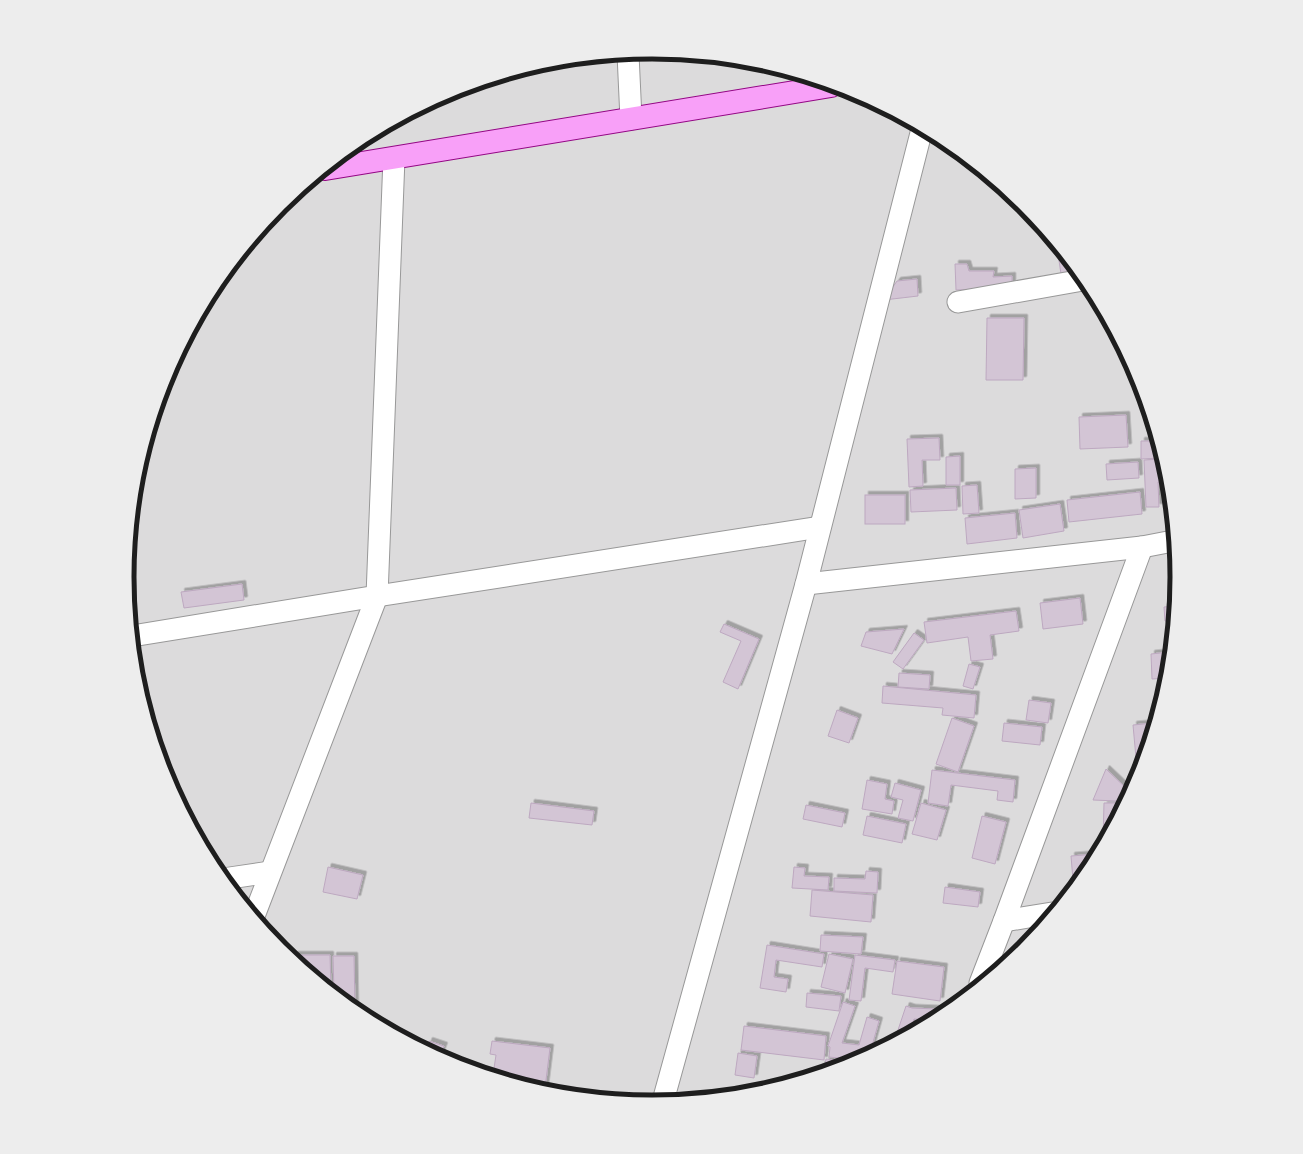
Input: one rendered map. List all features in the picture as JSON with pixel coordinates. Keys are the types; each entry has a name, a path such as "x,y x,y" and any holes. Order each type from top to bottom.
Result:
{"main road":[{"path":"333,168 822,87"}],"street":[{"path":"628,60 631,119"},
{"path":"665,1095 806,584 921,135"},
{"path":"256,911 377,596 394,158"},
{"path":"958,302 1076,281"},
{"path":"137,635 820,527"},
{"path":"806,584 1142,547 1168,542"},
{"path":"984,974 1142,547"},
{"path":"231,878 270,872"},
{"path":"1004,921 1045,914"}],"shaded area":[{"path":"652,59 719,63 753,69 818,86 881,112 910,128 967,166 993,188 1041,235 1062,262 1082,289 1116,348 1142,410 1152,443 1160,476 1168,543 1170,577 1165,645 1160,678 1142,744 1116,806 1100,836 1082,865 1041,919 1018,943 967,988 939,1008 881,1042 818,1068 786,1077 719,1091 685,1094 618,1094 584,1091 550,1085 485,1068 422,1042 392,1026 336,988 310,966 262,919 241,892 221,865 187,806 161,744 151,711 143,678 135,611 135,543 138,509 143,476 161,410 187,348 203,318 221,289 262,235 285,211 336,166 364,146 422,112 485,86 517,77 584,63 618,60"}],"building":[{"path":"1059,258 1070,273 1061,274"},
{"path":"955,264 967,264 969,271 994,271 993,277 1012,276 1012,287 956,290"},
{"path":"917,279 918,296 884,300 897,281"},
{"path":"987,318 1024,318 1023,380 986,380"},
{"path":"1126,415 1128,447 1080,449 1079,417"},
{"path":"939,438 940,460 922,460 923,486 909,487 907,439"},
{"path":"1141,441 1151,441 1156,458 1141,459"},
{"path":"960,456 960,485 946,485 946,457"},
{"path":"1156,459 1161,482 1158,482 1159,507 1146,507 1144,460"},
{"path":"1138,462 1139,478 1107,480 1106,464"},
{"path":"1036,468 1036,498 1015,499 1015,469"},
{"path":"977,485 979,513 963,514 962,486"},
{"path":"956,488 957,510 911,512 910,490"},
{"path":"1140,492 1142,514 1069,522 1067,500"},
{"path":"865,495 905,495 905,524 865,524"},
{"path":"1060,504 1064,531 1023,538 1019,510"},
{"path":"1015,513 1017,538 967,544 965,518"},
{"path":"242,584 244,600 184,608 181,592"},
{"path":"1080,598 1083,624 1043,629 1040,603"},
{"path":"1164,607 1168,607 1167,621 1165,621"},
{"path":"1016,611 1019,631 990,635 993,659 971,661 968,637 927,643 924,622"},
{"path":"724,624 759,639 738,689 723,682 741,641 720,632"},
{"path":"904,629 892,654 861,646 866,632"},
{"path":"914,633 924,640 903,669 893,662"},
{"path":"1164,653 1160,678 1152,679 1151,654"},
{"path":"969,664 980,667 973,689 963,686"},
{"path":"899,673 930,675 929,689 898,687"},
{"path":"883,686 976,695 974,718 942,715 943,708 882,703"},
{"path":"1029,700 1051,703 1048,723 1026,720"},
{"path":"837,710 858,718 849,743 828,736"},
{"path":"952,718 974,726 958,772 936,764"},
{"path":"1004,723 1042,727 1040,745 1002,741"},
{"path":"1148,723 1136,758 1133,725"},
{"path":"1106,769 1125,787 1117,803 1117,801 1093,800"},
{"path":"932,770 1015,780 1013,802 997,800 998,791 951,785 948,806 928,803"},
{"path":"867,780 887,784 885,799 894,801 892,814 862,809"},
{"path":"895,783 921,790 913,821 898,818 903,800 891,797"},
{"path":"531,803 594,811 592,825 529,818"},
{"path":"921,803 946,810 937,840 912,834"},
{"path":"1104,803 1116,803 1116,806 1103,830"},
{"path":"806,805 845,813 842,827 803,819"},
{"path":"867,816 906,824 902,843 863,835"},
{"path":"982,816 1006,822 995,864 972,858"},
{"path":"1088,855 1073,877 1071,856"},
{"path":"328,867 363,875 357,899 323,892"},
{"path":"794,867 805,868 804,876 829,877 828,890 792,888"},
{"path":"866,871 878,872 877,893 834,891 834,878 865,879"},
{"path":"945,887 980,892 978,907 943,903"},
{"path":"812,890 873,895 871,922 810,916"},
{"path":"821,935 863,937 861,954 820,951"},
{"path":"767,945 824,954 822,967 776,960 774,977 788,979 786,992 760,988"},
{"path":"829,954 853,959 845,993 821,987"},
{"path":"298,955 330,955 331,984"},
{"path":"855,955 895,960 893,972 865,968 861,1001 849,1000"},
{"path":"333,956 354,956 355,1001 334,986"},
{"path":"897,961 944,967 940,1001 892,994"},
{"path":"807,993 841,996 839,1011 806,1007"},
{"path":"843,1002 855,1006 842,1043 859,1045 867,1017 879,1021 872,1046 843,1059 829,1057 830,1047 828,1046"},
{"path":"906,1006 912,1008 936,1009 921,1019 914,1019 912,1025 897,1033"},
{"path":"744,1026 826,1036 824,1060 741,1050"},
{"path":"429,1041 444,1046 442,1051 428,1045"},
{"path":"492,1041 550,1048 546,1084 494,1070 496,1055 490,1054"},
{"path":"738,1053 757,1056 754,1078 735,1075"},
{"path":"826,1059 838,1060 821,1067 822,1064 825,1065"}]}
